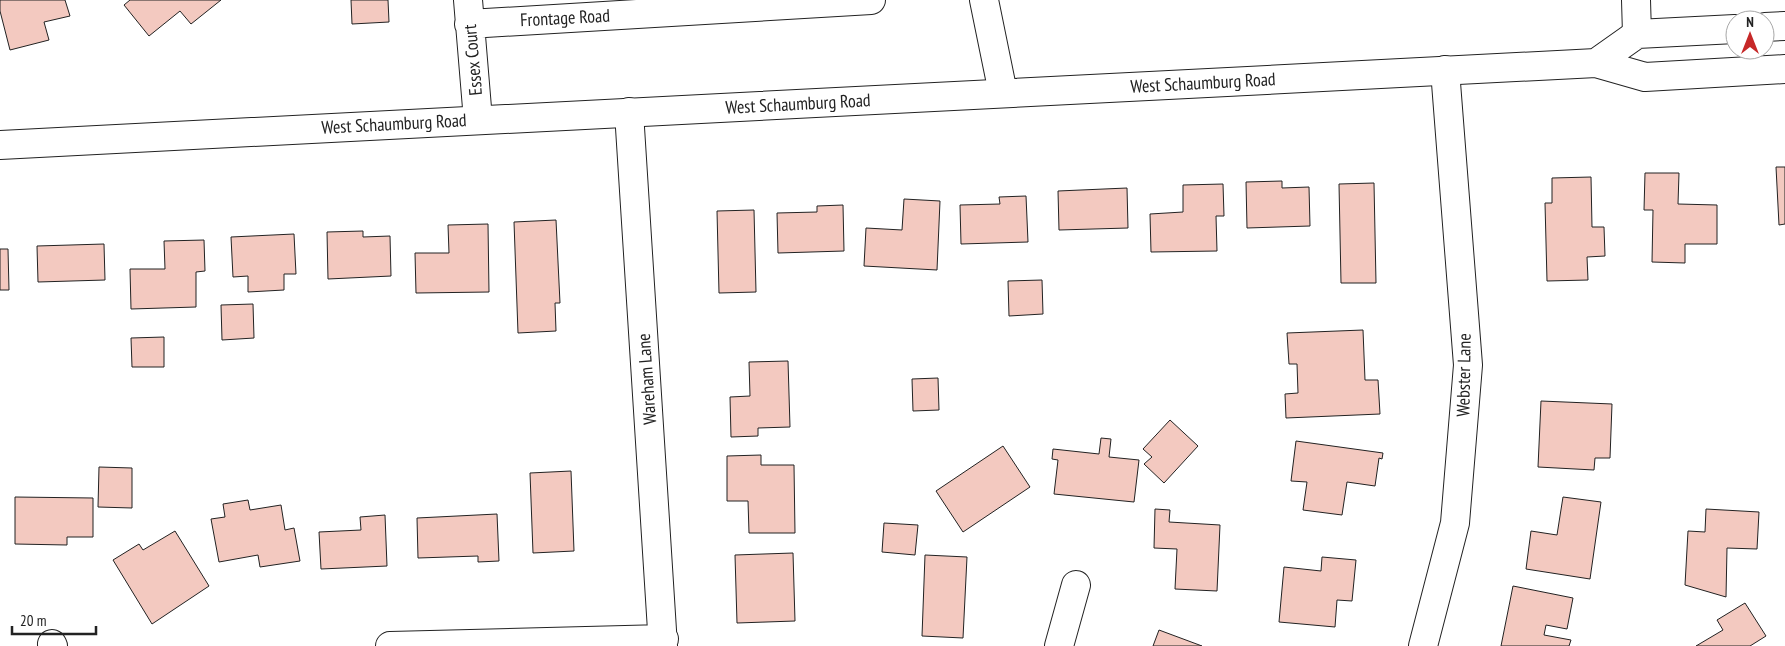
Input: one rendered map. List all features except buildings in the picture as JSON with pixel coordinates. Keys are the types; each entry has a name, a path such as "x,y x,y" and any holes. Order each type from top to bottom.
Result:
{"street":[{"name":"Frontage Road","path":"468,12 871,0"},
{"path":"984,0 1003,93"},
{"path":"1636,0 1638,34"},
{"name":"Essex Court","path":"468,12 478,120"},
{"path":"1596,63 1638,34 1725,29"},
{"name":"West Schaumburg Road","path":"0,145 1596,63 1645,77 1785,69"},
{"name":"Webster Lane","path":"1423,646 1455,523 1468,365 1445,70"},
{"name":"Wareham Lane","path":"630,112 663,642"},
{"path":"1059,646 1076,586"},
{"path":"390,646 663,642"}]}
